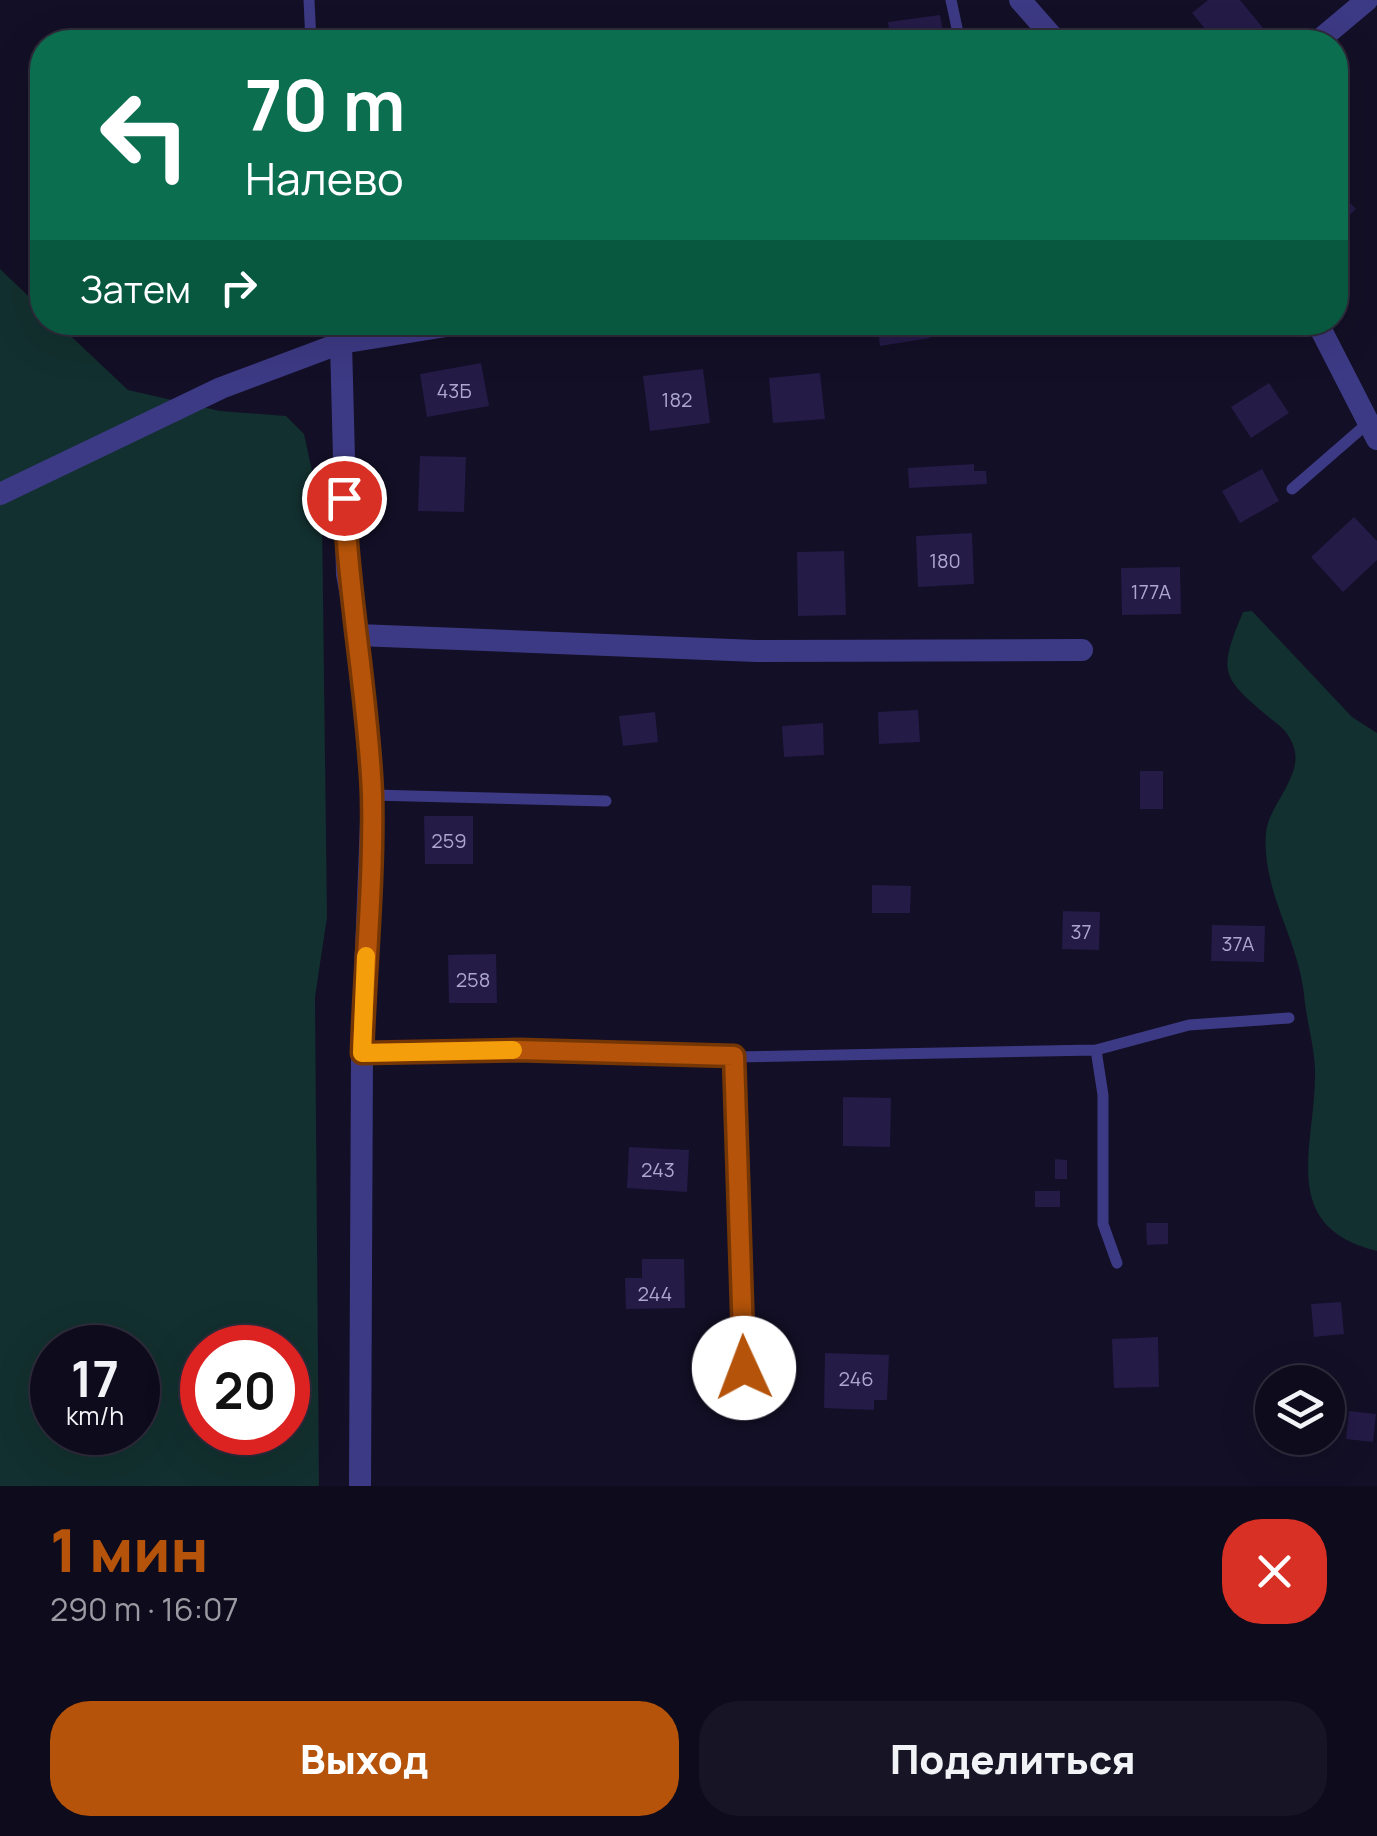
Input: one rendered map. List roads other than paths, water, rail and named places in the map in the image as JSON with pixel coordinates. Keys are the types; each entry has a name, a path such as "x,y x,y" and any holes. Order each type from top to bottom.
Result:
{"street":[{"path":"1020,0 1046,30"},
{"path":"1331,30 1367,0"},
{"path":"0,494 221,388 340,338 364,335"},
{"path":"1323,335 1372,431"},
{"path":"340,338 347,574 358,635 372,795 362,1053 360,1486"},
{"path":"358,635 736,650 1082,650"}],"lane":[{"path":"308,0 311,30"},
{"path":"951,0 957,30"},
{"path":"1292,489 1372,431"},
{"path":"372,795 606,801"},
{"path":"362,1053 574,1051 734,1056 1096,1050 1189,1026 1289,1018"},
{"path":"1096,1050 1103,1095 1103,1224 1117,1264"},
{"path":"734,1056 745,1406"}]}
